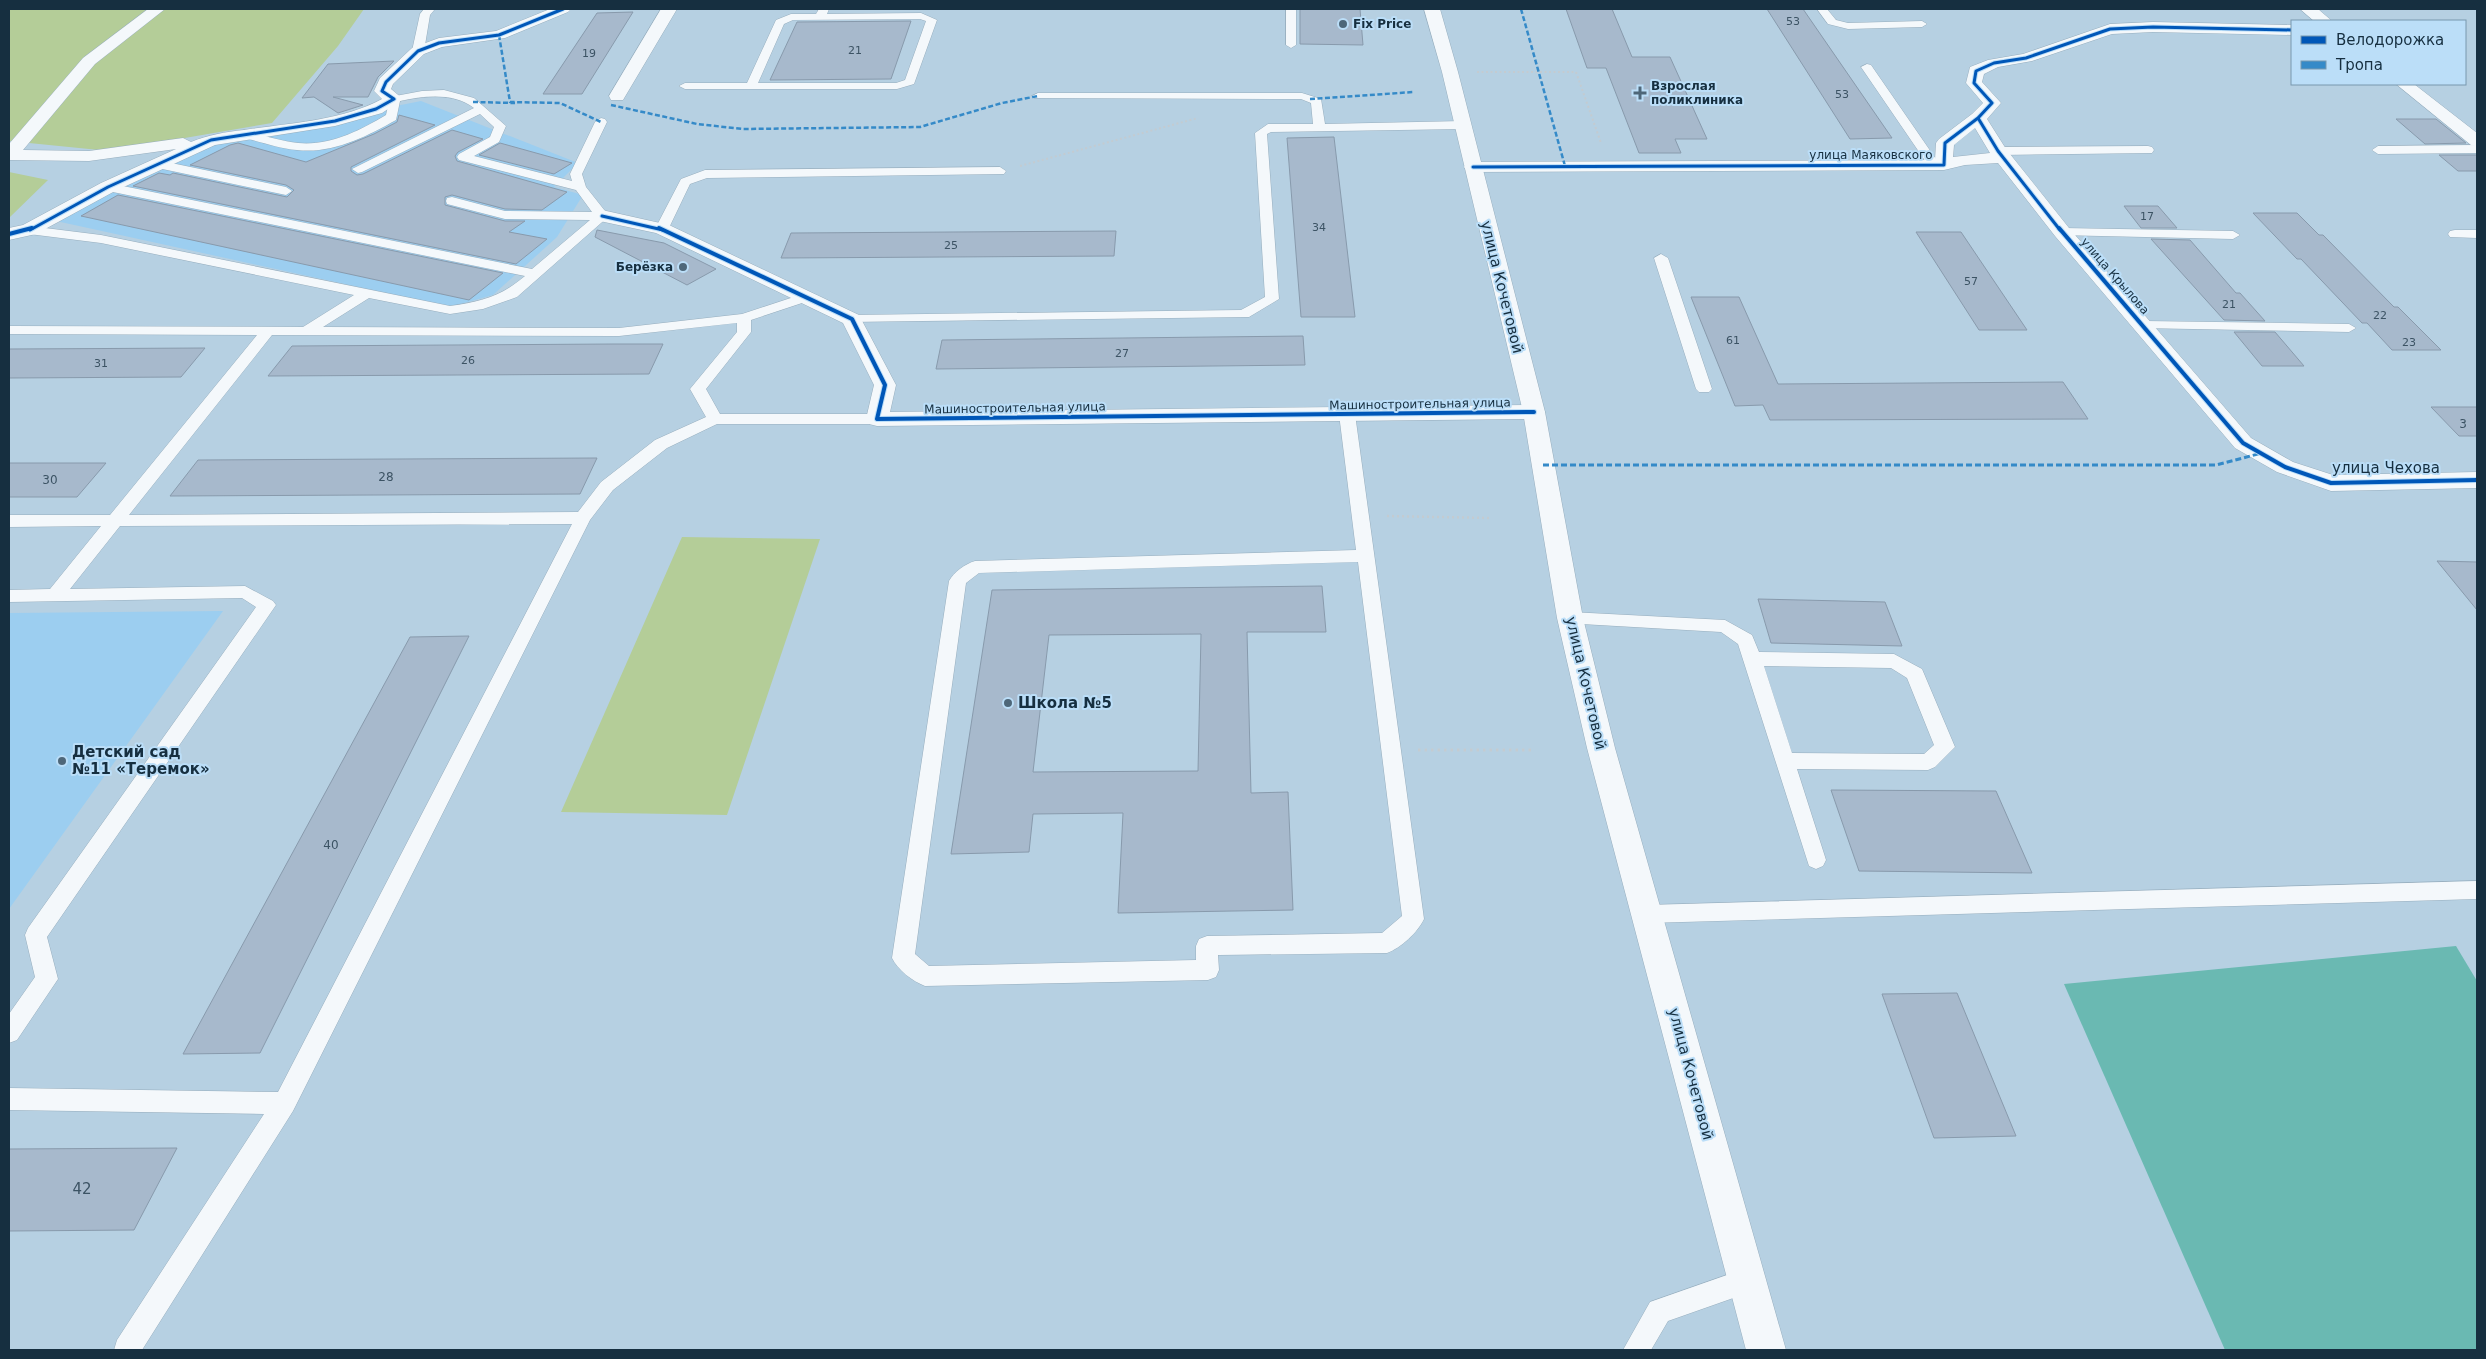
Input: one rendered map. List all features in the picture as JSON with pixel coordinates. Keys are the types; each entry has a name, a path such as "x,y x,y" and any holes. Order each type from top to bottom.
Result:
{"street":[{"path":"9,155 89,62 157,9"},
{"path":"9,155 89,156 335,121 376,109 394,99 382,91 386,82 418,51 439,43 499,35 563,9"},
{"path":"617,96 669,9"},
{"name":"улица Кочетовой","path":"1432,9 1463,125 1534,412 1570,618 1601,748 1766,1350"},
{"path":"2308,9 2323,20"},
{"name":"улица Маяковского","path":"1473,167 1939,165 1945,143 1978,118 1992,103 1974,83 1976,71 1994,64 2026,58 2110,29 2152,27 2291,30"},
{"path":"2405,85 2477,141"},
{"name":"улица Крылова","path":"1978,118 2000,154 2062,232 2144,325 2243,443"},
{"path":"9,234 29,230 108,187 212,140"},
{"path":"1939,165 2000,154"},
{"path":"89,156 100,168 108,187"},
{"path":"602,216 662,228 852,319 885,385 877,419"},
{"name":"Машиностроительная улица","path":"877,419 1534,412"},
{"name":"улица Чехова","path":"2243,443 2286,466 2331,483 2477,480"}],"lane":[{"path":"418,51 425,14 430,9"},
{"path":"1291,9 1291,45"},
{"path":"1822,9 1832,22 1848,26 1922,24"},
{"path":"685,86 751,86 897,86 910,82 932,20 921,16 822,13 791,17 780,22 751,86"},
{"path":"1867,67 1939,165"},
{"path":"394,99 414,94 452,95 469,98 500,126 495,139 463,157 580,187"},
{"path":"1038,96 1302,96 1317,100 1320,127"},
{"path":"358,169 481,109"},
{"path":"601,122 576,174 580,187 602,216"},
{"path":"852,319 1244,314 1272,299 1261,134 1268,128 1463,125"},
{"path":"2378,150 2477,149"},
{"path":"2000,154 2148,150"},
{"path":"158,164 286,191"},
{"path":"662,228 685,182 706,174 1000,171"},
{"path":"108,187 535,274"},
{"path":"452,201 505,215 602,216"},
{"path":"29,230 101,239 450,310 478,306 512,294 602,216"},
{"path":"2062,232 2233,235"},
{"path":"2455,234 2477,234"},
{"path":"1662,258 1704,389"},
{"path":"306,331 367,293"},
{"path":"9,330 619,332 744,318 806,297"},
{"path":"715,418 698,389 744,332 744,318"},
{"path":"2144,325 2349,328"},
{"path":"55,595 268,331"},
{"path":"1347,414 1366,556 1391,749 1414,919 1387,943 1207,946 1208,970 924,976 903,958 958,581 975,567 1366,556"},
{"path":"127,1350 285,1102 583,518 607,486 661,444 715,418 877,419"},
{"path":"9,521 583,518"},
{"path":"9,596 245,592 267,605 36,935 47,979 9,1034"},
{"path":"1570,618 1726,626 1746,640 1816,860"},
{"path":"1752,658 1894,661 1915,674 1944,747 1928,762 1785,761"},
{"path":"1647,914 2477,890"},
{"path":"9,1099 285,1102"},
{"path":"1636,1350 1659,1311 1747,1281"}],"path":[{"path":"1477,72 1576,72 1610,166"},
{"path":"1000,171 1199,117"},
{"path":"1360,515 1489,518"},
{"path":"1391,749 1533,750"}],"shaded area":[{"path":"9,9 364,9 338,46 272,123 109,151 9,141"},
{"path":"421,101 578,163 554,187 583,195 557,237 493,295 450,307 56,221 146,172 225,140"},
{"path":"9,172 48,180 9,218"},
{"path":"682,537 820,539 727,815 561,812"},
{"name":"Детский сад №11 «Теремок»","path":"223,611 9,909 9,613"},
{"path":"2456,946 2477,981 2477,1350 2225,1350 2064,984"}],"building":[{"path":"1300,9 1360,9 1363,45 1300,44"},
{"path":"1566,9 1612,9 1632,57 1670,57 1707,139 1675,139 1681,153 1639,153 1606,68 1587,68"},
{"path":"1767,9 1803,9 1892,138 1850,139"},
{"path":"633,12 582,94 543,94 597,13"},
{"path":"911,21 891,79 770,80 797,22"},
{"path":"394,61 378,77 368,97 333,97 363,105 338,113 314,97 302,98 328,64"},
{"path":"399,115 435,125 351,167 351,171 357,175 363,174 452,130 483,139 458,152 455,156 457,161 567,192 542,210 505,209 452,195 445,197 445,205 505,221 525,221 509,232 547,239 516,264 133,186 159,173 170,175 173,173 287,197 294,190 286,185 190,165 230,145 238,143 306,162 374,134 397,122"},
{"path":"2396,119 2436,119 2466,143 2425,144"},
{"path":"1334,137 1355,317 1301,317 1287,138"},
{"path":"500,143 572,163 554,174 479,155"},
{"path":"2439,155 2477,155 2477,171 2458,171"},
{"path":"118,195 503,273 469,300 81,216"},
{"path":"2124,206 2158,206 2177,228 2141,228"},
{"path":"2253,213 2297,213 2319,235 2323,235 2394,307 2398,307 2441,350 2392,350 2367,323 2362,323 2301,259 2297,259"},
{"path":"597,230 664,243 716,269 687,285 595,237"},
{"path":"1116,231 1114,256 781,258 791,233"},
{"path":"1916,232 1961,232 2027,330 1979,330"},
{"path":"2151,239 2190,240 2236,293 2240,293 2265,321 2224,320"},
{"path":"1691,297 1739,297 1778,384 2063,382 2088,419 1770,420 1763,405 1735,406"},
{"path":"2234,332 2275,332 2304,366 2262,366"},
{"path":"1303,336 1305,365 936,369 942,340"},
{"path":"663,344 649,374 268,376 292,346"},
{"path":"205,348 181,377 9,378 9,349"},
{"path":"2431,407 2477,407 2477,436 2459,436"},
{"path":"597,458 580,494 170,496 198,460"},
{"path":"9,463 106,463 77,497 9,497"},
{"path":"2437,561 2477,562 2477,610"},
{"name":"Школа №5","path":"1322,586 1326,632 1247,632 1251,793 1288,792 1293,910 1118,913 1123,813 1033,814 1029,852 951,854 992,590","holes":["1201,634 1198,771 1033,772 1049,635"]},
{"path":"1758,599 1885,602 1902,646 1771,643"},
{"path":"469,636 260,1053 183,1054 410,637"},
{"path":"1831,790 1996,791 2032,873 1859,871"},
{"path":"1957,993 2016,1136 1934,1138 1882,994"},
{"path":"177,1148 134,1230 9,1231 9,1149"}],"marked path":[{"path":"1521,9 1565,166"},
{"path":"499,35 510,102 560,103 601,122"},
{"path":"1310,99 1414,92"},
{"path":"611,105 697,124 743,129 920,127 1002,103 1038,96"},
{"path":"473,102 515,103"},
{"path":"1543,465 2216,465 2262,453"}],"cycle path":[{"path":"9,234 29,230 108,187 211,140 335,121 376,109 394,99 382,91 386,82 418,51 439,43 499,35 563,9"},
{"path":"1473,167 1944,165 1945,143 1978,118 1992,103 1974,83 1976,71 1994,63 2026,58 2110,29 2153,27 2291,30"},
{"path":"1978,118 1998,151 2062,232 2243,443 2285,467 2331,483 2477,480"},
{"path":"602,216 662,229 852,319 885,385 877,419 1534,412"}],"place":[{"name":"Fix Price","path":"1343,24"},
{"name":"Взрослая поликлиника","path":"1640,93"},
{"name":"Берёзка","path":"683,267"},
{"name":"Школа №5","path":"1008,703"},
{"name":"Детский сад №11 «Теремок»","path":"62,761"}]}
